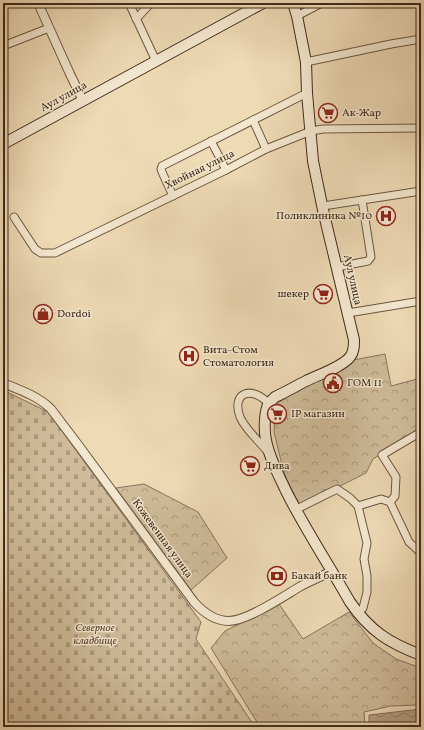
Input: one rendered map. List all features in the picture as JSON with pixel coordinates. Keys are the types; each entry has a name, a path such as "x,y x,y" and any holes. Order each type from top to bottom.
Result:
{"main road":[{"name":"Аул улица","path":"3,144 263,3"},
{"name":"Аул улица","path":"269,404 271,400 276,397 343,363 350,357 354,350 354,340 314,161 306,62 298,16 294,3"},
{"path":"269,404 267,409 265,432 270,455 296,510 332,571 358,613 375,631 401,647 421,656"}],"street":[{"path":"38,3 83,101"},
{"path":"129,3 156,61"},
{"path":"136,19 151,3"},
{"path":"298,16 322,3"},
{"path":"3,46 49,28"},
{"path":"306,62 421,39"},
{"path":"173,196 162,172 162,166 308,93"},
{"path":"253,120 266,149"},
{"name":"Хвойная улица","path":"14,217 35,249 41,253 55,253 266,149 311,131 323,129 421,128"},
{"path":"211,141 226,170"},
{"path":"323,206 421,191"},
{"path":"337,267 368,261 370,257 362,200"},
{"path":"348,313 421,301"},
{"name":"Кожевенная улица","path":"3,383 35,397 51,409 194,602 212,617 225,621 240,619 332,571"},
{"path":"269,404 260,395 250,392 241,397 238,408 240,416 247,428 270,455"},
{"path":"390,502 395,496 396,477 382,455 421,432"},
{"path":"296,510 337,489 358,506 367,543 364,559 367,576 367,592 363,608 358,613"},
{"path":"358,506 381,499 390,502 409,542 421,553"}],"green space":[{"path":"385,354 391,386 421,378 421,430 373,459 366,473 300,506 286,478 282,465 274,432 275,406 299,389 343,369 353,360"},
{"name":"Северное кладбище","path":"3,390 48,412 201,622 196,639 255,727 3,727"},
{"path":"144,484 198,512 227,558 191,590 116,488"},
{"path":"279,604 303,639 349,612 373,643 396,659 421,668 421,703 416,705 391,706 364,712 365,727 260,727 211,648 225,631"}],"water":[{"path":"421,709 421,727 369,727 369,715"}],"place":[{"name":"Ак-Жар","path":"328,113"},
{"name":"Поликлиника №10","path":"386,216"},
{"name":"шекер","path":"323,294"},
{"name":"Dordoi","path":"43,314"},
{"name":"Вита-Стом Стоматология","path":"189,356"},
{"name":"ГОМ 11","path":"333,383"},
{"name":"IP магазин","path":"277,414"},
{"name":"Дива","path":"250,466"},
{"name":"Бакай банк","path":"277,576"}]}
